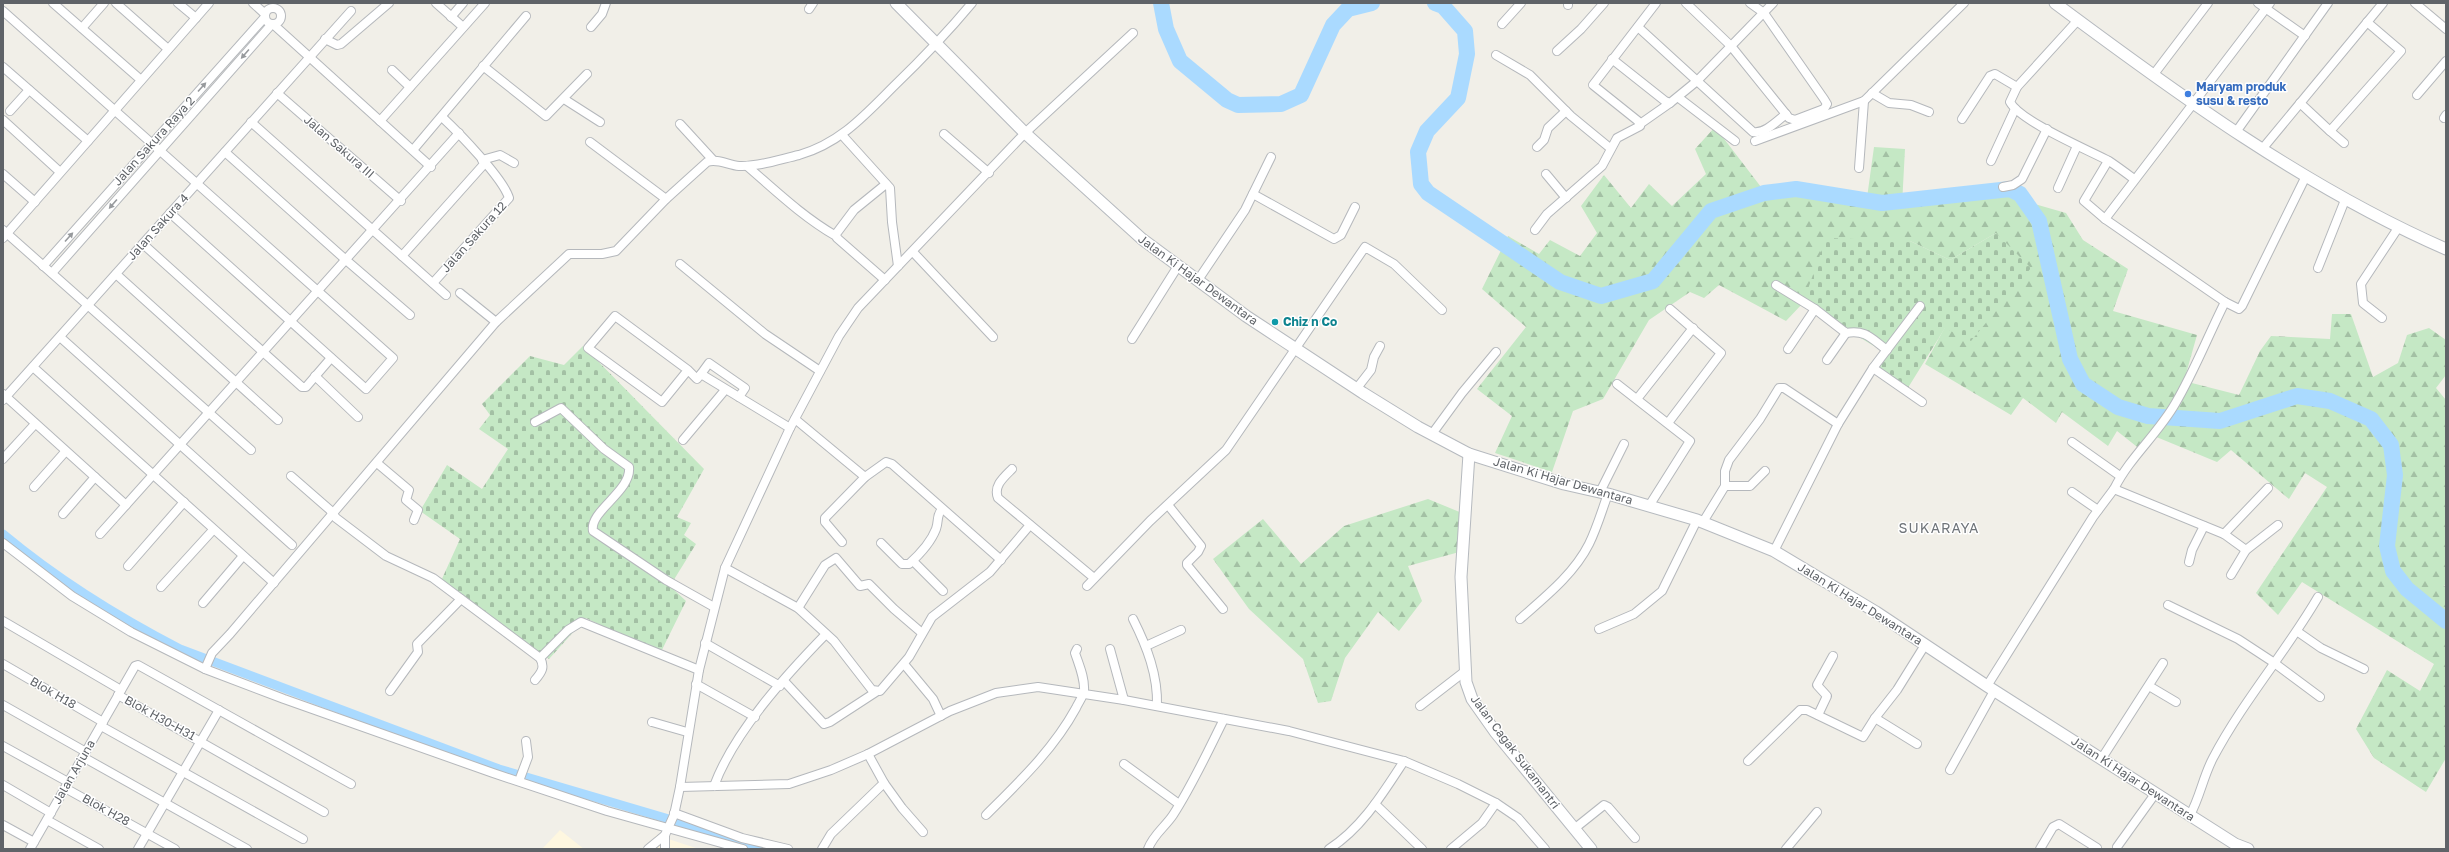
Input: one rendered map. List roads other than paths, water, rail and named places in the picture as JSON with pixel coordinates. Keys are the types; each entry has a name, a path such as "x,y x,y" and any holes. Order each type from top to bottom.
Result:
{"main road":[{"name":"Jalan Ki Hajar Dewantara","path":"896,3 1025,133 1109,211 1178,266 1246,316 1356,388 1432,434 1469,454 1564,484 1604,493 1700,521 1774,551 1925,645 1991,689 2102,758 2155,794 2235,844 2248,849"},
{"path":"2055,3 2154,74 2196,102 2236,132 2345,200 2398,228 2446,249"},
{"name":"Jalan Cagak Sukamantri","path":"1469,454 1468,491 1461,572 1464,672 1469,692 1475,704 1591,849"}],"street":[{"path":"53,3 141,80"},
{"path":"82,28 104,3"},
{"path":"116,3 168,49"},
{"path":"178,3 196,18"},
{"path":"209,3 35,202 4,234 88,305 251,450"},
{"path":"253,3 265,15 272,25 431,167"},
{"path":"325,40 337,45 341,44 389,3"},
{"path":"436,3 463,27"},
{"path":"451,17 463,3"},
{"path":"380,121 485,3"},
{"path":"591,27 602,14 606,3"},
{"path":"680,124 713,160 737,166 747,166 807,152 843,136 858,124 938,44 972,3"},
{"path":"1502,24 1521,3"},
{"path":"1556,51 1581,29 1604,3"},
{"path":"1640,124 1593,87 1594,82 1656,3"},
{"path":"1686,3 1731,46 1786,114 1795,120 1824,109 1826,102 1764,13 1750,3"},
{"path":"1535,230 1547,214 1602,166 1610,148 1617,138 1638,128 1640,124 1678,98 1697,81 1773,3"},
{"path":"1754,141 1864,101 1964,3"},
{"path":"2154,74 2208,3"},
{"path":"2258,3 2268,6 2305,36"},
{"path":"2236,132 2328,3"},
{"path":"2263,148 2383,3"},
{"path":"2415,3 2446,29"},
{"path":"265,15 270,5 279,10 282,16 280,22 272,25"},
{"path":"2105,219 2134,179 2196,102 2268,6"},
{"path":"3,11 393,358 366,389 170,213"},
{"name":"Jalan Sakura 4","path":"4,397 60,337 351,11"},
{"name":"Jalan Sakura Raya 2","path":"43,266 265,15"},
{"path":"413,150 526,16"},
{"path":"2078,20 2018,87 2010,99 2010,102 2015,109 2047,129 2108,161 2134,179"},
{"path":"2330,131 2401,52 2367,22"},
{"name":"Jalan Sakura Raya 2","path":"52,274 272,25"},
{"path":"1638,27 1752,132 1758,133 1767,129 1786,114"},
{"path":"664,849 680,787 687,732 699,670 725,568 790,428 820,371 849,321 885,280 989,173 1025,133 1133,33"},
{"path":"1496,55 1530,75 1566,111 1610,148"},
{"path":"1612,59 1665,101 1670,103"},
{"path":"2417,96 2446,61"},
{"path":"483,66 546,116 587,74"},
{"path":"3,67 88,141"},
{"path":"392,70 410,87"},
{"path":"1962,119 1990,76 1995,74 2018,87"},
{"path":"10,111 29,90"},
{"name":"Jalan Sakura III","path":"277,93 401,201"},
{"path":"1872,93 1889,103 1911,105 1929,112"},
{"path":"1678,98 1735,141"},
{"path":"564,99 600,122"},
{"path":"1859,168 1864,101"},
{"path":"2300,103 2344,143"},
{"path":"1991,161 2015,109"},
{"path":"1537,147 1544,140 1548,128 1566,111"},
{"name":"Jalan Sakura 12","path":"433,283 508,198 484,162 459,133 442,117"},
{"path":"3,120 60,172"},
{"path":"251,122 446,295"},
{"path":"2003,187 2013,185 2022,179 2047,129"},
{"path":"100,534 346,260 401,201 459,133"},
{"path":"944,134 989,173"},
{"path":"843,136 891,190 892,222 898,266"},
{"path":"590,142 666,199"},
{"path":"2058,188 2077,146"},
{"path":"225,152 410,315"},
{"path":"402,256 484,162 500,155 514,163"},
{"path":"1198,280 1234,228 1253,194 1271,156"},
{"path":"206,667 211,656 218,647 377,463 496,322 569,254 602,254 616,251 666,199 713,160"},
{"path":"2108,161 2084,201 2105,219 2236,309 2242,306 2306,176"},
{"path":"747,166 816,225 836,236 885,280"},
{"path":"3,174 35,202"},
{"path":"1546,174 1566,198"},
{"path":"836,236 840,226 854,210 886,184"},
{"path":"1253,194 1334,239 1341,235 1355,207"},
{"path":"2318,268 2345,200"},
{"path":"2382,318 2362,303 2361,284 2398,228"},
{"path":"143,244 303,387 331,358"},
{"path":"1087,586 1168,505 1226,450 1365,247 1394,264 1442,310"},
{"path":"913,252 993,337"},
{"path":"680,264 765,334 820,371"},
{"path":"1132,339 1178,266"},
{"path":"116,274 278,420"},
{"path":"1776,285 1815,309 1846,333"},
{"path":"460,293 496,322"},
{"path":"1950,770 1991,689 2098,510 2114,489 2120,476 2144,443 2160,426 2175,404 2225,302"},
{"path":"1774,551 1838,424 1874,368 1920,306"},
{"path":"1788,349 1815,309"},
{"path":"1668,423 1721,353 1670,310"},
{"path":"688,370 662,402 588,348 615,316 688,370 697,379 709,363 745,388 738,397"},
{"path":"1637,398 1693,328"},
{"path":"1827,360 1846,333 1858,330 1887,350"},
{"path":"60,337 292,545"},
{"path":"1356,388 1370,371 1374,357 1380,346"},
{"path":"1432,434 1462,393 1496,352"},
{"path":"33,367 184,502 213,530 274,583"},
{"path":"1874,368 1922,402"},
{"path":"701,374 725,390 790,428"},
{"path":"315,376 358,417"},
{"path":"1617,384 1688,438 1689,445 1649,506"},
{"path":"1599,629 1634,614 1662,591 1700,521 1726,486 1725,471 1729,460 1760,419 1779,388 1784,388 1838,424"},
{"path":"683,440 725,390"},
{"path":"4,397 126,505"},
{"path":"535,422 561,408 604,449 629,467 628,477 594,521 593,531 666,580 714,607"},
{"path":"795,419 865,477"},
{"path":"3,459 35,424"},
{"path":"2072,442 2120,476"},
{"path":"1520,619 1558,584 1582,555 1589,544 1604,493 1624,444"},
{"path":"34,487 65,452"},
{"path":"842,542 824,520 831,510 865,477 883,463 888,462 1001,560"},
{"path":"377,463 409,490 406,500 418,510 414,520"},
{"path":"1012,469 998,485 997,494 1001,502 1094,578"},
{"path":"1726,486 1750,486 1765,471"},
{"path":"291,476 332,514 386,556 432,578 540,658 543,670 535,680"},
{"path":"63,514 95,477"},
{"path":"2224,534 2268,488"},
{"path":"2114,489 2224,534 2246,550"},
{"path":"2072,492 2098,510"},
{"path":"128,566 184,502"},
{"path":"1168,505 1201,545 1200,551 1187,562 1187,565 1223,609"},
{"path":"881,543 902,564 905,565 913,561 935,531 936,518 942,509"},
{"path":"705,643 782,683 824,724 884,688 904,664 932,617 990,572 1030,525"},
{"path":"2231,575 2246,550 2278,525"},
{"path":"2189,562 2192,550 2204,526"},
{"path":"161,586 213,530"},
{"path":"3,543 72,596 131,632 206,667 284,699 607,811 743,849"},
{"path":"203,603 243,556"},
{"path":"798,608 825,565 836,558 860,586 869,584 922,633"},
{"path":"913,561 943,591"},
{"path":"725,568 798,608 826,634 876,692"},
{"path":"2190,815 2202,791 2203,783 2213,758 2274,662 2298,632 2318,596"},
{"path":"390,691 418,652 417,644 460,599"},
{"path":"2168,605 2238,639 2274,662 2320,697"},
{"path":"1133,619 1146,646 1153,670 1157,706"},
{"name":"Blok H30-H31","path":"3,621 120,693 324,812"},
{"path":"540,658 568,630 581,622 699,670"},
{"path":"1146,646 1181,630"},
{"path":"2298,632 2321,648 2364,669"},
{"path":"714,785 732,748 782,683 826,634"},
{"path":"1748,761 1800,710 1807,710 1863,737 1875,718 1897,690 1925,645"},
{"path":"986,815 1026,775 1047,751 1072,715 1084,693 1083,677 1075,653 1077,649"},
{"path":"1110,649 1124,700"},
{"path":"1818,715 1827,696 1817,685 1833,656"},
{"path":"2102,758 2163,663"},
{"name":"Blok H18","path":"3,664 182,773 304,839"},
{"path":"904,664 933,699 941,716"},
{"name":"Jalan Arjuna","path":"32,846 135,666 138,665 219,710"},
{"path":"1420,706 1464,672"},
{"path":"696,684 755,717"},
{"path":"2149,686 2176,702"},
{"path":"680,787 789,784 831,770 868,754 941,716 996,693 1024,687 1038,687 1124,700 1322,738 1404,761 1458,784 1496,803 1518,818 1545,849"},
{"path":"3,705 164,803 247,849"},
{"path":"138,849 219,710 351,784"},
{"path":"1875,718 1917,744"},
{"path":"1148,849 1151,841 1167,823 1179,804 1224,719"},
{"path":"652,722 687,732"},
{"path":"519,780 528,757 526,741"},
{"name":"Blok H28","path":"3,746 175,849"},
{"path":"868,754 881,774 884,784 923,832"},
{"path":"1328,849 1341,841 1376,804 1404,761"},
{"path":"1124,764 1179,804"},
{"path":"822,849 831,834 884,784"},
{"path":"3,785 100,849"},
{"path":"2117,847 2155,794"},
{"path":"1451,849 1482,823 1496,803"},
{"path":"1376,804 1422,849"},
{"path":"1574,829 1604,805 1608,807 1635,838"},
{"path":"1786,849 1817,812"},
{"path":"674,814 742,838 788,849"},
{"path":"2040,849 2053,827 2059,824 2097,848"},
{"path":"3,825 32,846"},
{"path":"648,849 668,829"}],"waterway":[{"path":"1161,3 1166,29 1180,61 1227,100 1238,105 1281,104 1301,95 1333,25 1348,9 1372,3"},
{"path":"1435,3 1443,6 1465,31 1467,54 1458,98 1427,131 1418,152 1421,184 1428,193 1560,282 1601,296 1653,281 1711,211 1764,193 1796,189 1882,203 2010,189 2020,194 2039,221 2070,359 2083,384 2118,407 2148,416 2220,421 2297,396 2330,401 2371,419 2391,445 2395,475 2387,546 2393,571 2407,589 2446,621"},
{"path":"3,534 66,582 134,624 180,649 499,769 696,827 759,849"}],"place":[{"name":"Maryam produk susu & resto","path":"2188,94"},
{"name":"Chiz n Co","path":"1275,322"}],"district":[{"name":"SUKARAYA","path":"1939,528"}]}
